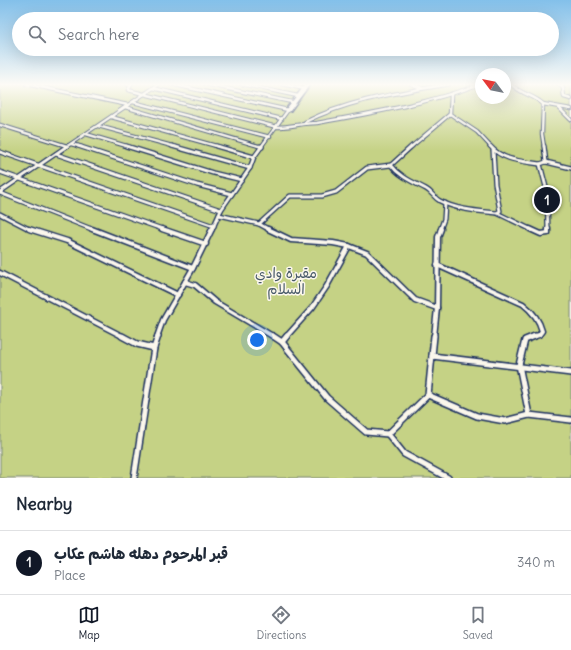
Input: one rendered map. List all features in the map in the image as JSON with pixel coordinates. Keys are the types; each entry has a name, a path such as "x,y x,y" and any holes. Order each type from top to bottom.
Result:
{"street":[{"path":"288,110 290,106"}],"lane":[{"path":"0,192 126,106"},
{"path":"127,106 262,146"},
{"path":"150,106 270,137"},
{"path":"193,106 277,127 286,127 304,123 342,106"},
{"path":"229,106 282,119"},
{"path":"134,478 154,348 163,320 206,244 221,210 250,168 254,157 270,137 288,110 271,106"},
{"path":"304,123 317,123 361,116 408,106"},
{"path":"259,224 290,196 322,196 336,192 368,168 391,165 450,114 450,106"},
{"path":"543,106 542,134 546,162"},
{"path":"552,106 571,109"},
{"path":"559,108 571,120"},
{"path":"450,114 477,132 493,150 506,158 540,164 546,162 571,168"},
{"path":"111,117 254,157"},
{"path":"0,125 67,146"},
{"path":"98,126 250,168"},
{"path":"86,134 213,173 242,180"},
{"path":"71,144 197,185 232,194"},
{"path":"493,150 495,184 500,211 497,213"},
{"path":"0,152 214,226"},
{"path":"56,154 221,210"},
{"path":"391,165 393,169 403,176 430,191 438,201 497,213 541,234 548,233 547,191 540,164"},
{"path":"0,172 206,244"},
{"path":"0,192 193,268"},
{"path":"388,434 428,395 437,308 438,237 444,219 445,203"},
{"path":"0,214 36,232 67,242 178,295"},
{"path":"219,215 259,224 291,240 333,243 349,246 367,253 415,300 437,308"},
{"path":"282,342 312,308 327,286 349,246"},
{"path":"437,265 519,301 526,306 541,326 542,331 539,335 525,340 519,365 529,415"},
{"path":"0,273 136,344 154,348"},
{"path":"185,282 195,285 214,302 282,342 333,403 366,432 388,434 404,454 448,478"},
{"path":"432,356 519,365 571,373"},
{"path":"428,395 477,416 505,421 529,415 571,420"}],"green space":[{"name":"مقبرة وادي السلام","path":"0,106 571,106 571,478 0,478"}],"place":[{"name":"قبر المرحوم دهله هاشم عكاب","path":"547,200"}]}
